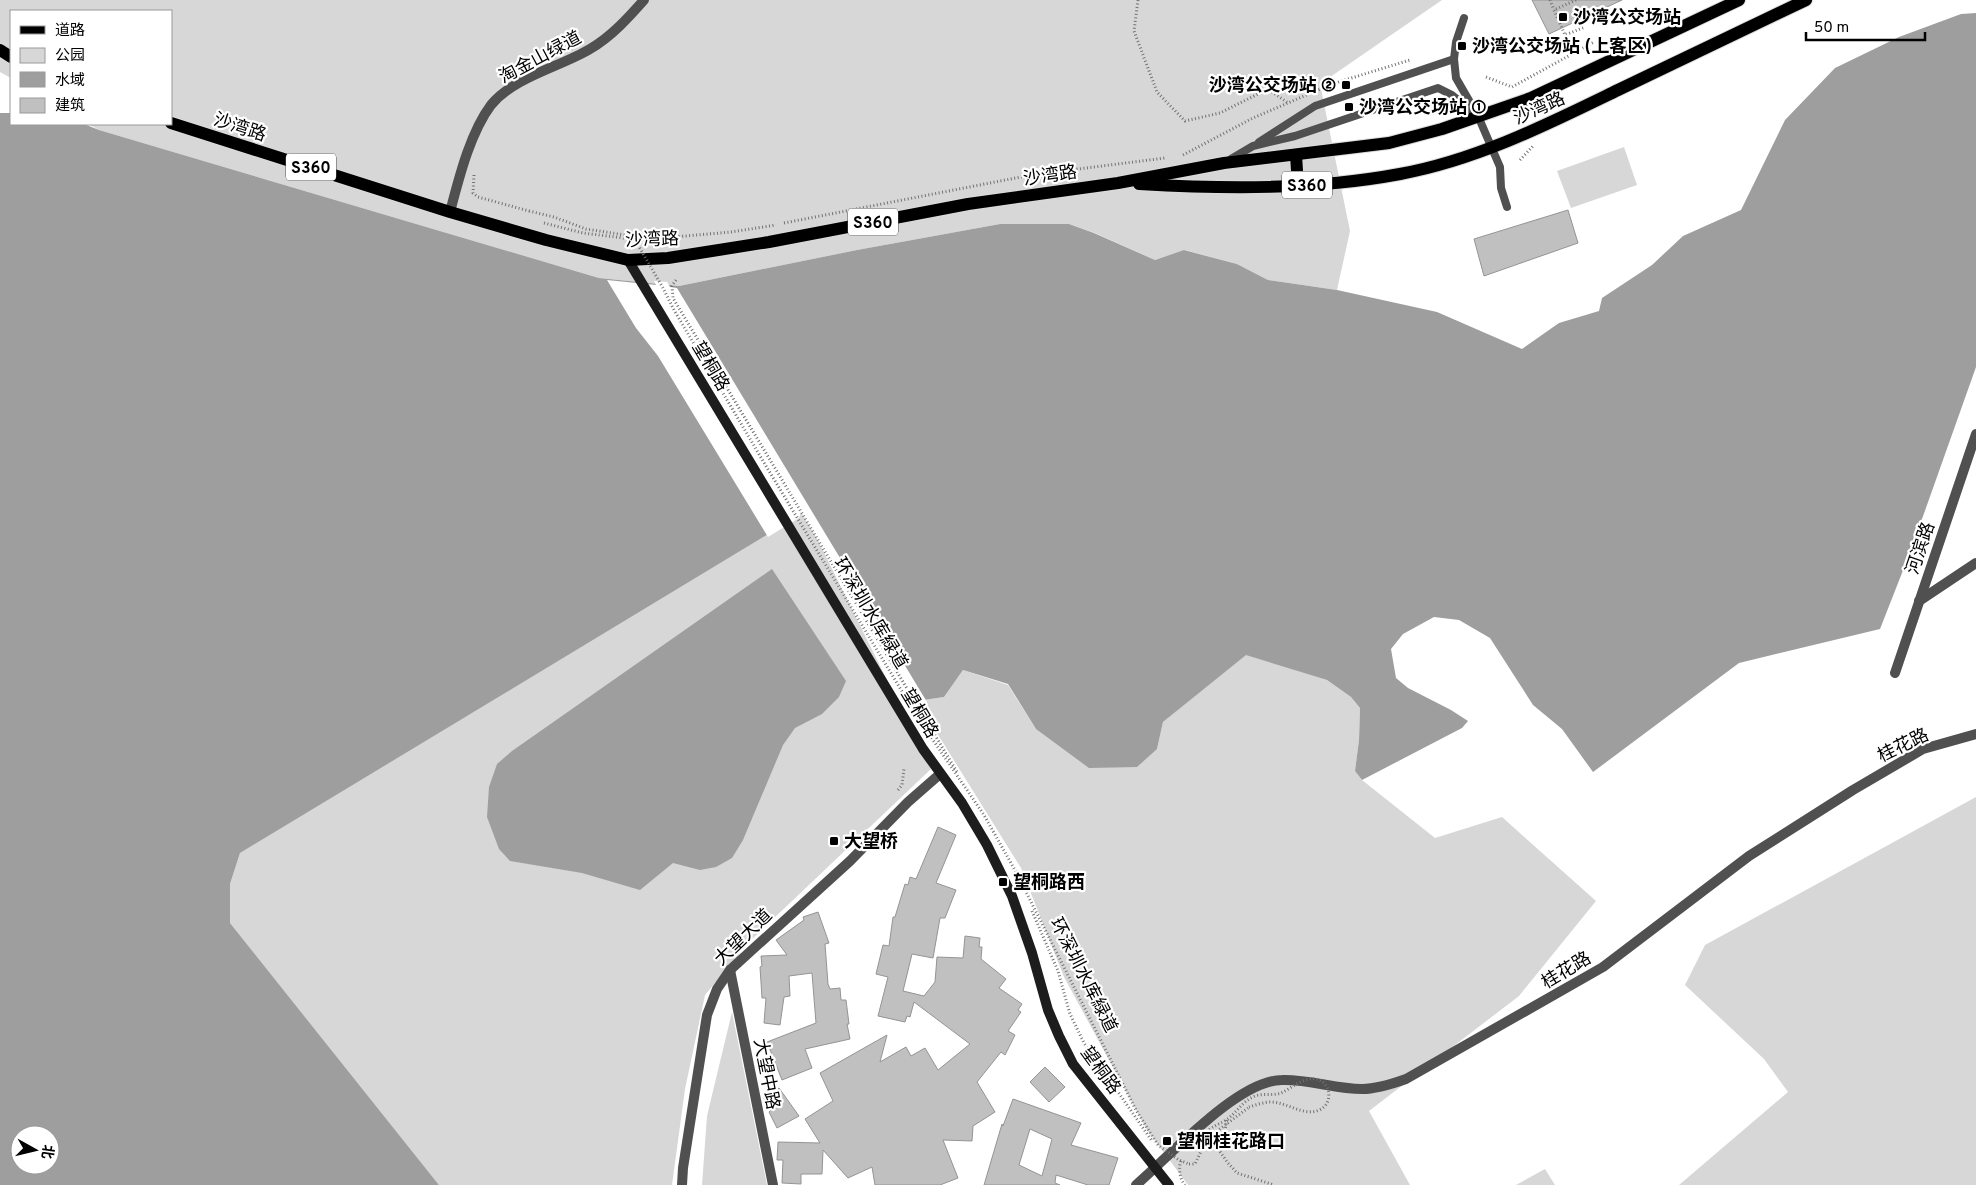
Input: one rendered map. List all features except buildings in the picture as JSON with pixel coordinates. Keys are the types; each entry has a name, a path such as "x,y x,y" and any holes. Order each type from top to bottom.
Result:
{"main road":[{"name":"沙湾路","path":"172,123 450,212 546,240 628,260 668,258 770,242 968,204 1118,183 1224,163 1389,143 1442,128 1531,98 1739,0"},
{"name":"沙湾路","path":"1118,183 1214,188 1298,186 1400,174 1492,147 1530,133 1806,0"},
{"path":"1296,155 1298,186"},
{"name":"望桐路","path":"628,260 923,749 962,803 988,845 1012,896 1032,953 1048,1010 1073,1064 1169,1185"}],"street":[{"name":"淘金山绿道","path":"450,212 476,132 492,105 507,90 591,48 628,18 644,0"},
{"name":"河滨路","path":"1895,672 1919,601 1972,461 1976,434"},
{"path":"1919,601 1976,563"},
{"name":"桂花路","path":"1136,1185 1203,1123 1233,1100 1266,1082 1282,1080 1362,1089 1388,1085 1406,1079 1603,967 1749,856 1853,790 1923,749 1976,734"},
{"name":"大望大道","path":"682,1185 707,1015 717,988 730,970 850,861 908,802 940,774"},
{"name":"大望中路","path":"730,970 773,1185"}],"lane":[{"path":"1464,18 1456,42 1454,59 1456,78 1478,116 1500,167 1501,188 1507,206"},
{"path":"1224,163 1316,106 1454,59"},
{"path":"1253,146 1295,136 1438,88 1452,95 1478,116"}],"path":[{"path":"1138,0 1134,31 1150,75 1157,92 1185,121 1220,113 1268,89 1288,103"},
{"path":"1550,0 1566,34 1585,26"},
{"path":"1554,10 1576,0"},
{"path":"1486,77 1512,87 1594,42"},
{"path":"1176,157 1187,154 1240,125 1332,84 1410,60"},
{"path":"1520,160 1534,146"},
{"path":"543,223 583,233 640,240 731,232 778,225 881,203 1031,175 1167,158"},
{"name":"环深圳水库緑道","path":"474,174 473,193 478,197 554,216 586,229 626,236 638,245 766,466 918,718 984,815 1016,872 1141,1117 1158,1145 1179,1160 1189,1164 1195,1164 1204,1145"},
{"path":"676,280 672,286 673,298 803,512 937,740 991,825 1039,925 1058,970 1070,1014 1084,1043 1160,1151"},
{"path":"898,790 902,785 904,769"},
{"path":"1204,1145 1202,1138 1206,1132 1213,1126 1227,1120 1244,1102 1256,1095 1278,1094 1304,1080 1315,1079 1323,1082 1329,1090 1326,1106 1310,1112 1272,1102 1249,1107"},
{"path":"1204,1145 1242,1112"},
{"path":"1204,1145 1211,1148 1216,1146 1224,1134 1227,1120"},
{"path":"1216,1146 1237,1173 1274,1185"},
{"path":"1182,1180 1185,1185"}],"green space":[{"path":"0,0 1442,0 1320,84 1350,231 1337,290 1268,280 1237,264 1185,250 1155,260 1095,233 1069,224 1000,224 857,250 679,286 599,278 99,130 90,125 172,125 172,10 10,10 10,77 0,72"},
{"path":"1624,147 1637,185 1571,208 1557,171"},
{"path":"801,506 931,769 751,940 705,995 685,1089 672,1185 439,1185 230,923 230,884 240,853"},
{"path":"1246,654 1327,680 1351,697 1360,708 1359,740 1355,771 1362,780 1435,838 1502,817 1596,901 1519,996 1369,1111 1410,1185 1188,1185 1147,1130 1064,977 1021,868 917,701 944,697 963,670 1008,685 1036,729 1157,749 1163,722"},
{"path":"1976,797 1976,1185 1679,1185 1788,1092 1764,1059 1685,985 1705,945"},
{"path":"732,1012 767,1185 702,1185 707,1116"},
{"path":"1545,1169 1555,1185 1516,1185"}],"water":[{"path":"1976,13 1976,367 1911,550 1880,629 1739,663 1593,772 1562,729 1533,705 1490,638 1459,620 1434,617 1403,634 1391,649 1396,678 1408,688 1468,721 1462,728 1362,780 1355,771 1359,740 1360,708 1351,697 1327,680 1246,655 1163,722 1157,749 1137,767 1089,768 1036,729 1008,684 963,670 944,697 917,701 801,507 798,516 240,853 230,884 230,923 439,1185 0,1185 0,113 10,113 10,125 86,125 599,278 679,286 857,250 1000,224 1069,224 1155,260 1184,250 1237,264 1268,280 1337,290 1437,312 1522,349 1559,323 1599,311 1602,298 1652,265 1683,236 1741,210 1785,120 1835,68 1899,37 1961,14"},
{"path":"772,569 846,681 839,697 822,714 795,728 783,745 743,840 732,858 716,867 700,870 673,863 640,890 582,873 510,861 499,849 487,817 489,787 497,764 512,751"}],"pier":[{"path":"607,280 656,285 654,281 667,282 670,287 677,288 927,702 915,702 801,512 799,518 768,537 658,356 636,328"}],"place":[{"name":"沙湾公交场站","path":"1563,17"},
{"name":"沙湾公交场站 (上客区)","path":"1462,46"},
{"name":"沙湾公交场站 ②","path":"1346,85"},
{"name":"沙湾公交场站 ①","path":"1349,107"},
{"name":"大望桥","path":"834,841"},
{"name":"望桐路西","path":"1003,882"},
{"name":"望桐桂花路口","path":"1167,1141"}]}
